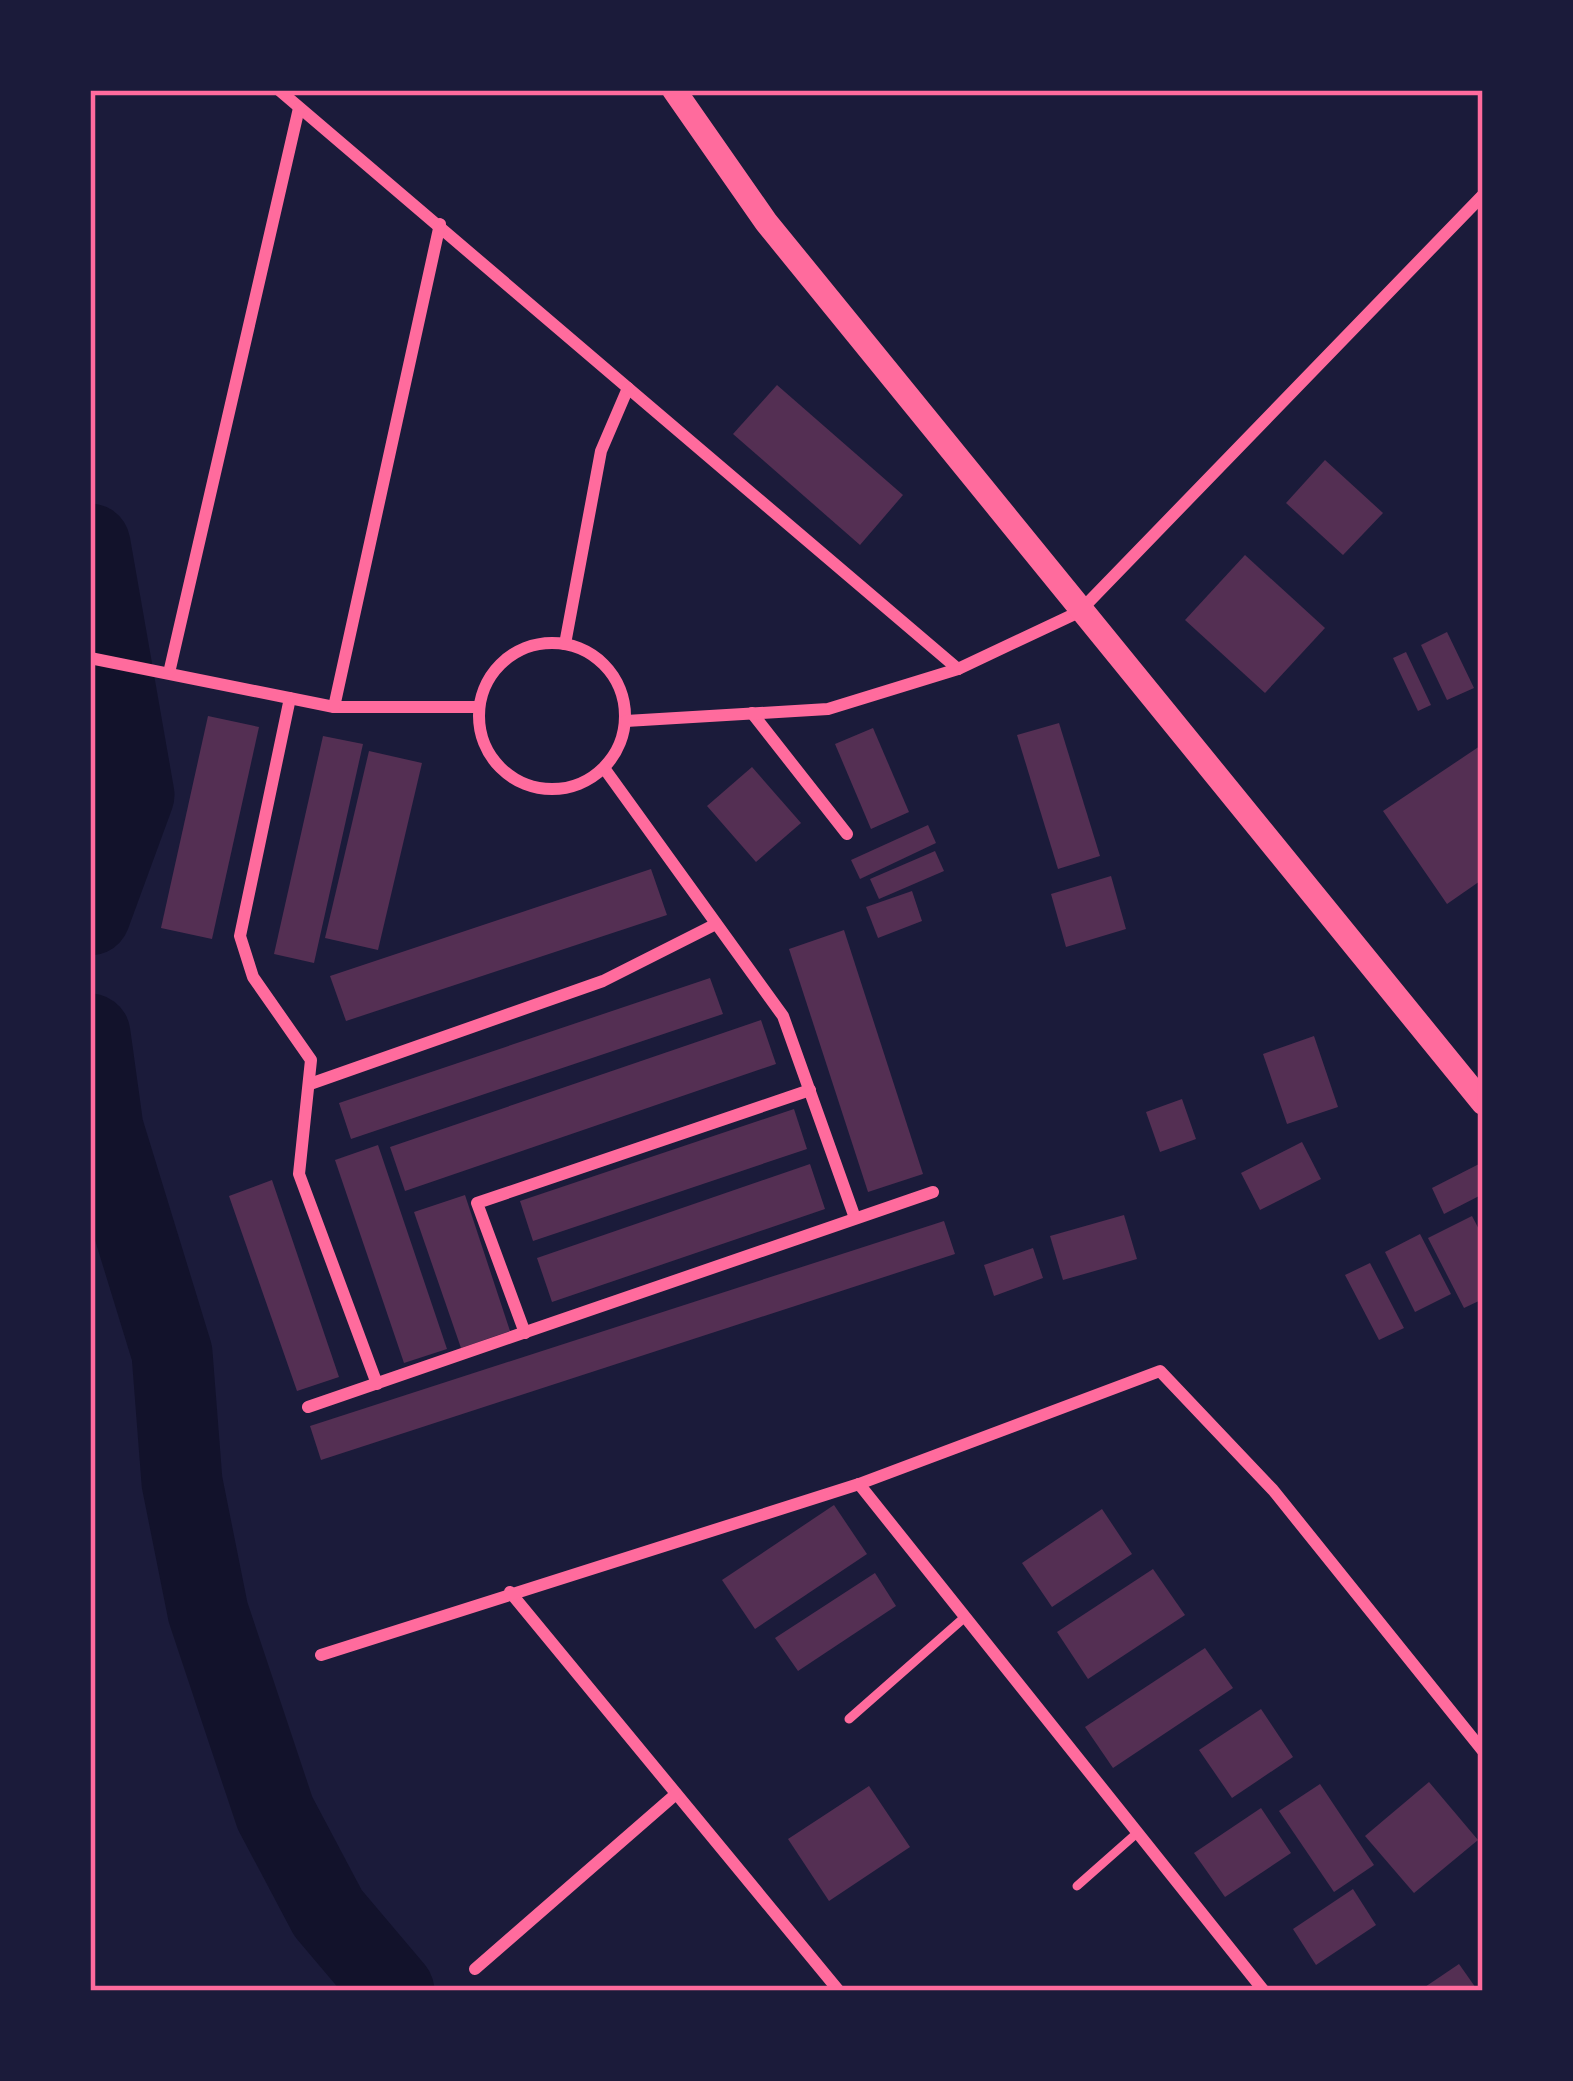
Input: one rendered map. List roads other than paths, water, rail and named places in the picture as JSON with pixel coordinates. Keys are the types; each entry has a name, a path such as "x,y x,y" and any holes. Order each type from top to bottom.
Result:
{"main road":[{"path":"674,90 766,222 1078,612 1483,1103"}],"street":[{"path":"279,90 958,669"},
{"path":"169,674 299,108"},
{"path":"626,721 828,709 958,669 1078,612 1483,195"},
{"path":"334,707 440,224"},
{"path":"565,644 602,451 628,388"},
{"path":"541,643 565,644 603,662 624,700 626,721 615,754 604,768 564,789 519,782 486,751 478,707 499,664 541,643"},
{"path":"94,659 334,707 478,707"},
{"path":"290,698 240,936 253,977 311,1060 299,1174 376,1384"},
{"path":"752,713 848,834"},
{"path":"604,768 783,1016 855,1218"},
{"path":"310,1084 603,981 716,924"},
{"path":"525,1333 477,1203 810,1090"},
{"path":"308,1407 933,1192"},
{"path":"321,1655 859,1484 1160,1371 1273,1490 1483,1751"},
{"path":"859,1484 1264,1991"},
{"path":"510,1592 839,1991"},
{"path":"476,1969 676,1794"}],"lane":[{"path":"849,1719 965,1617"},
{"path":"1076,1886 1137,1833"}],"waterway":[{"path":"90,544 134,795 90,915"},
{"path":"90,1034 103,1128 172,1353 182,1482 208,1612 275,1813 328,1913 394,1991"}]}
